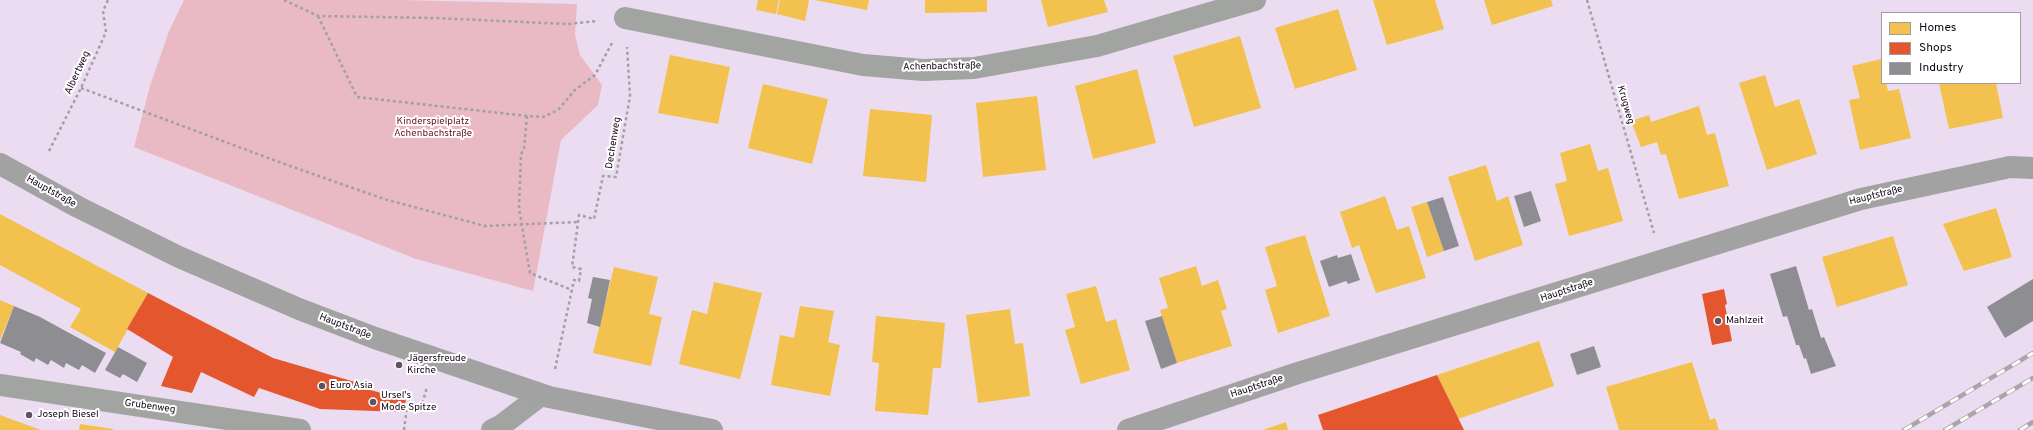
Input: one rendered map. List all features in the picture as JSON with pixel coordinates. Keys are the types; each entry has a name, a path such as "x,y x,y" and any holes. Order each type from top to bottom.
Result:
{"main road":[{"name":"Hauptstraße","path":"2010,168 2033,156"},
{"name":"Hauptstraße","path":"0,164 78,207 166,251 299,309 375,338 541,394 712,430"},
{"name":"Hauptstraße","path":"1128,430 1286,377 1861,199 2010,168 2033,168"}],"street":[{"name":"Achenbachstraße","path":"625,18 863,65 923,70 974,68 1097,46 1255,0"},
{"name":"Grubenweg","path":"0,385 300,430"},
{"path":"492,430 502,425 541,394"}],"path":[{"name":"Albertweg","path":"49,151 81,88 106,32 103,11 108,0"},
{"path":"284,0 318,16 434,18 568,24 625,18"},
{"name":"Krugweg","path":"1587,0 1649,215"},
{"path":"318,16 357,97 543,117 558,110 575,90 595,75 625,18"},
{"name":"Dechenweg","path":"578,222 579,215 594,219 603,176 616,177 630,96 625,18"},
{"path":"81,88 279,162 384,199 485,226 578,222 572,267 581,269 580,281 574,280 560,345"},
{"path":"527,116 524,150 521,154 519,208 530,273 572,290"},
{"path":"404,430 407,407 421,408 427,390"}],"green space":[{"name":"Kinderspielplatz Achenbachstraße","path":"184,0 400,0 577,4 575,35 580,55 602,85 598,105 561,140 533,291 416,259 134,147 150,86 169,31"}],"building: Homes":[{"path":"758,0 779,0 776,14 756,10"},
{"path":"780,0 809,0 805,21 777,14"},
{"path":"814,0 869,0 867,10"},
{"path":"925,0 987,0 987,12 925,13"},
{"path":"1041,0 1104,0 1108,12 1048,27"},
{"path":"1373,0 1435,0 1444,29 1387,45"},
{"path":"1484,0 1551,0 1553,6 1492,25"},
{"path":"1338,9 1357,70 1295,89 1275,28"},
{"path":"1240,36 1261,108 1194,127 1173,56"},
{"path":"670,55 730,67 718,124 658,113"},
{"path":"1881,59 1881,84 1886,84 1888,91 1899,89 1911,138 1860,150 1849,100 1860,98 1852,66"},
{"path":"1137,69 1156,143 1093,159 1075,86"},
{"path":"1765,75 1775,107 1799,99 1817,154 1767,170 1739,83"},
{"path":"763,84 828,99 812,164 748,148"},
{"path":"1939,84 1996,84 2003,118 1949,129"},
{"path":"1037,96 1046,170 983,177 976,103"},
{"path":"1699,106 1707,135 1715,133 1729,186 1679,199 1666,154 1661,155 1657,142 1641,147 1631,121 1649,115 1651,122"},
{"path":"870,109 932,115 926,182 863,176"},
{"path":"1590,144 1598,171 1608,168 1623,221 1569,236 1555,184 1567,181 1560,153"},
{"path":"1486,165 1497,201 1508,196 1523,245 1475,261 1448,177"},
{"path":"1385,196 1397,230 1409,226 1426,278 1376,293 1359,245 1352,248 1340,212"},
{"path":"1427,202 1444,251 1427,257 1411,207"},
{"path":"1996,208 2012,257 1964,271 1943,224"},
{"path":"0,214 148,293 115,352 70,327 81,309 0,265"},
{"path":"1305,235 1330,316 1278,333 1265,290 1277,286 1265,247"},
{"path":"1893,236 1908,285 1837,307 1822,257"},
{"path":"1196,266 1202,286 1218,280 1227,309 1221,311 1232,346 1177,363 1160,310 1168,308 1159,278"},
{"path":"614,267 658,277 649,314 662,317 651,366 593,353"},
{"path":"714,282 762,293 740,379 679,364 692,310 707,314"},
{"path":"1096,286 1106,322 1116,319 1130,370 1081,384 1065,330 1075,327 1066,294"},
{"path":"0,300 14,306 0,340"},
{"path":"800,306 834,311 828,342 840,345 830,396 771,385 780,335 794,338"},
{"path":"1010,309 1015,344 1023,343 1030,396 978,403 966,315"},
{"path":"876,316 945,323 941,368 933,368 928,415 875,411 879,363 872,362"},
{"path":"1539,341 1554,386 1458,419 1437,375"},
{"path":"1692,362 1710,420 1715,418 1719,430 1619,430 1606,387"},
{"path":"0,415 41,430 0,430"},
{"path":"1286,422 1288,430 1263,430"},
{"path":"80,424 113,429 113,430 79,430"}],"building: Shops":[{"name":"Mahlzeit","path":"1724,289 1727,304 1725,305 1732,341 1712,345 1702,294"},
{"path":"148,293 273,358 355,382 353,385 406,400 403,412 320,409 259,388 254,397 201,372 192,393 161,386 173,357 127,329"},
{"path":"1437,375 1464,430 1323,430 1318,415"}],"building: Industry":[{"path":"1531,191 1541,221 1524,227 1514,196"},
{"path":"1443,197 1459,246 1444,251 1427,202"},
{"path":"1351,254 1360,280 1348,284 1346,281 1329,287 1320,261 1337,255 1338,258"},
{"path":"1796,266 1809,310 1812,309 1821,338 1824,337 1836,366 1811,374 1806,358 1804,359 1799,345 1796,345 1787,316 1783,317 1770,274"},
{"path":"593,277 610,280 600,327 587,323 592,299 588,298"},
{"path":"2033,279 2033,321 2005,338 1987,307"},
{"path":"14,306 40,317 106,353 95,373 82,365 79,370 66,363 64,368 51,360 48,365 36,358 34,362 20,354 21,352 0,343"},
{"path":"1162,316 1177,363 1161,369 1145,321"},
{"path":"1594,346 1601,367 1577,375 1570,354"},
{"path":"118,347 147,363 137,382 123,374 120,378 105,370"}],"railway":[{"path":"1904,430 2033,353"},
{"path":"1945,430 2033,378"},
{"path":"2020,430 2033,422"}],"place":[{"name":"Mahlzeit","path":"1718,321"},
{"name":"Jägersfreude Kirche","path":"399,365"},
{"name":"Euro Asia","path":"322,386"},
{"name":"Ursel's Mode Spitze","path":"373,402"},
{"name":"Joseph Biesel","path":"29,415"}]}
